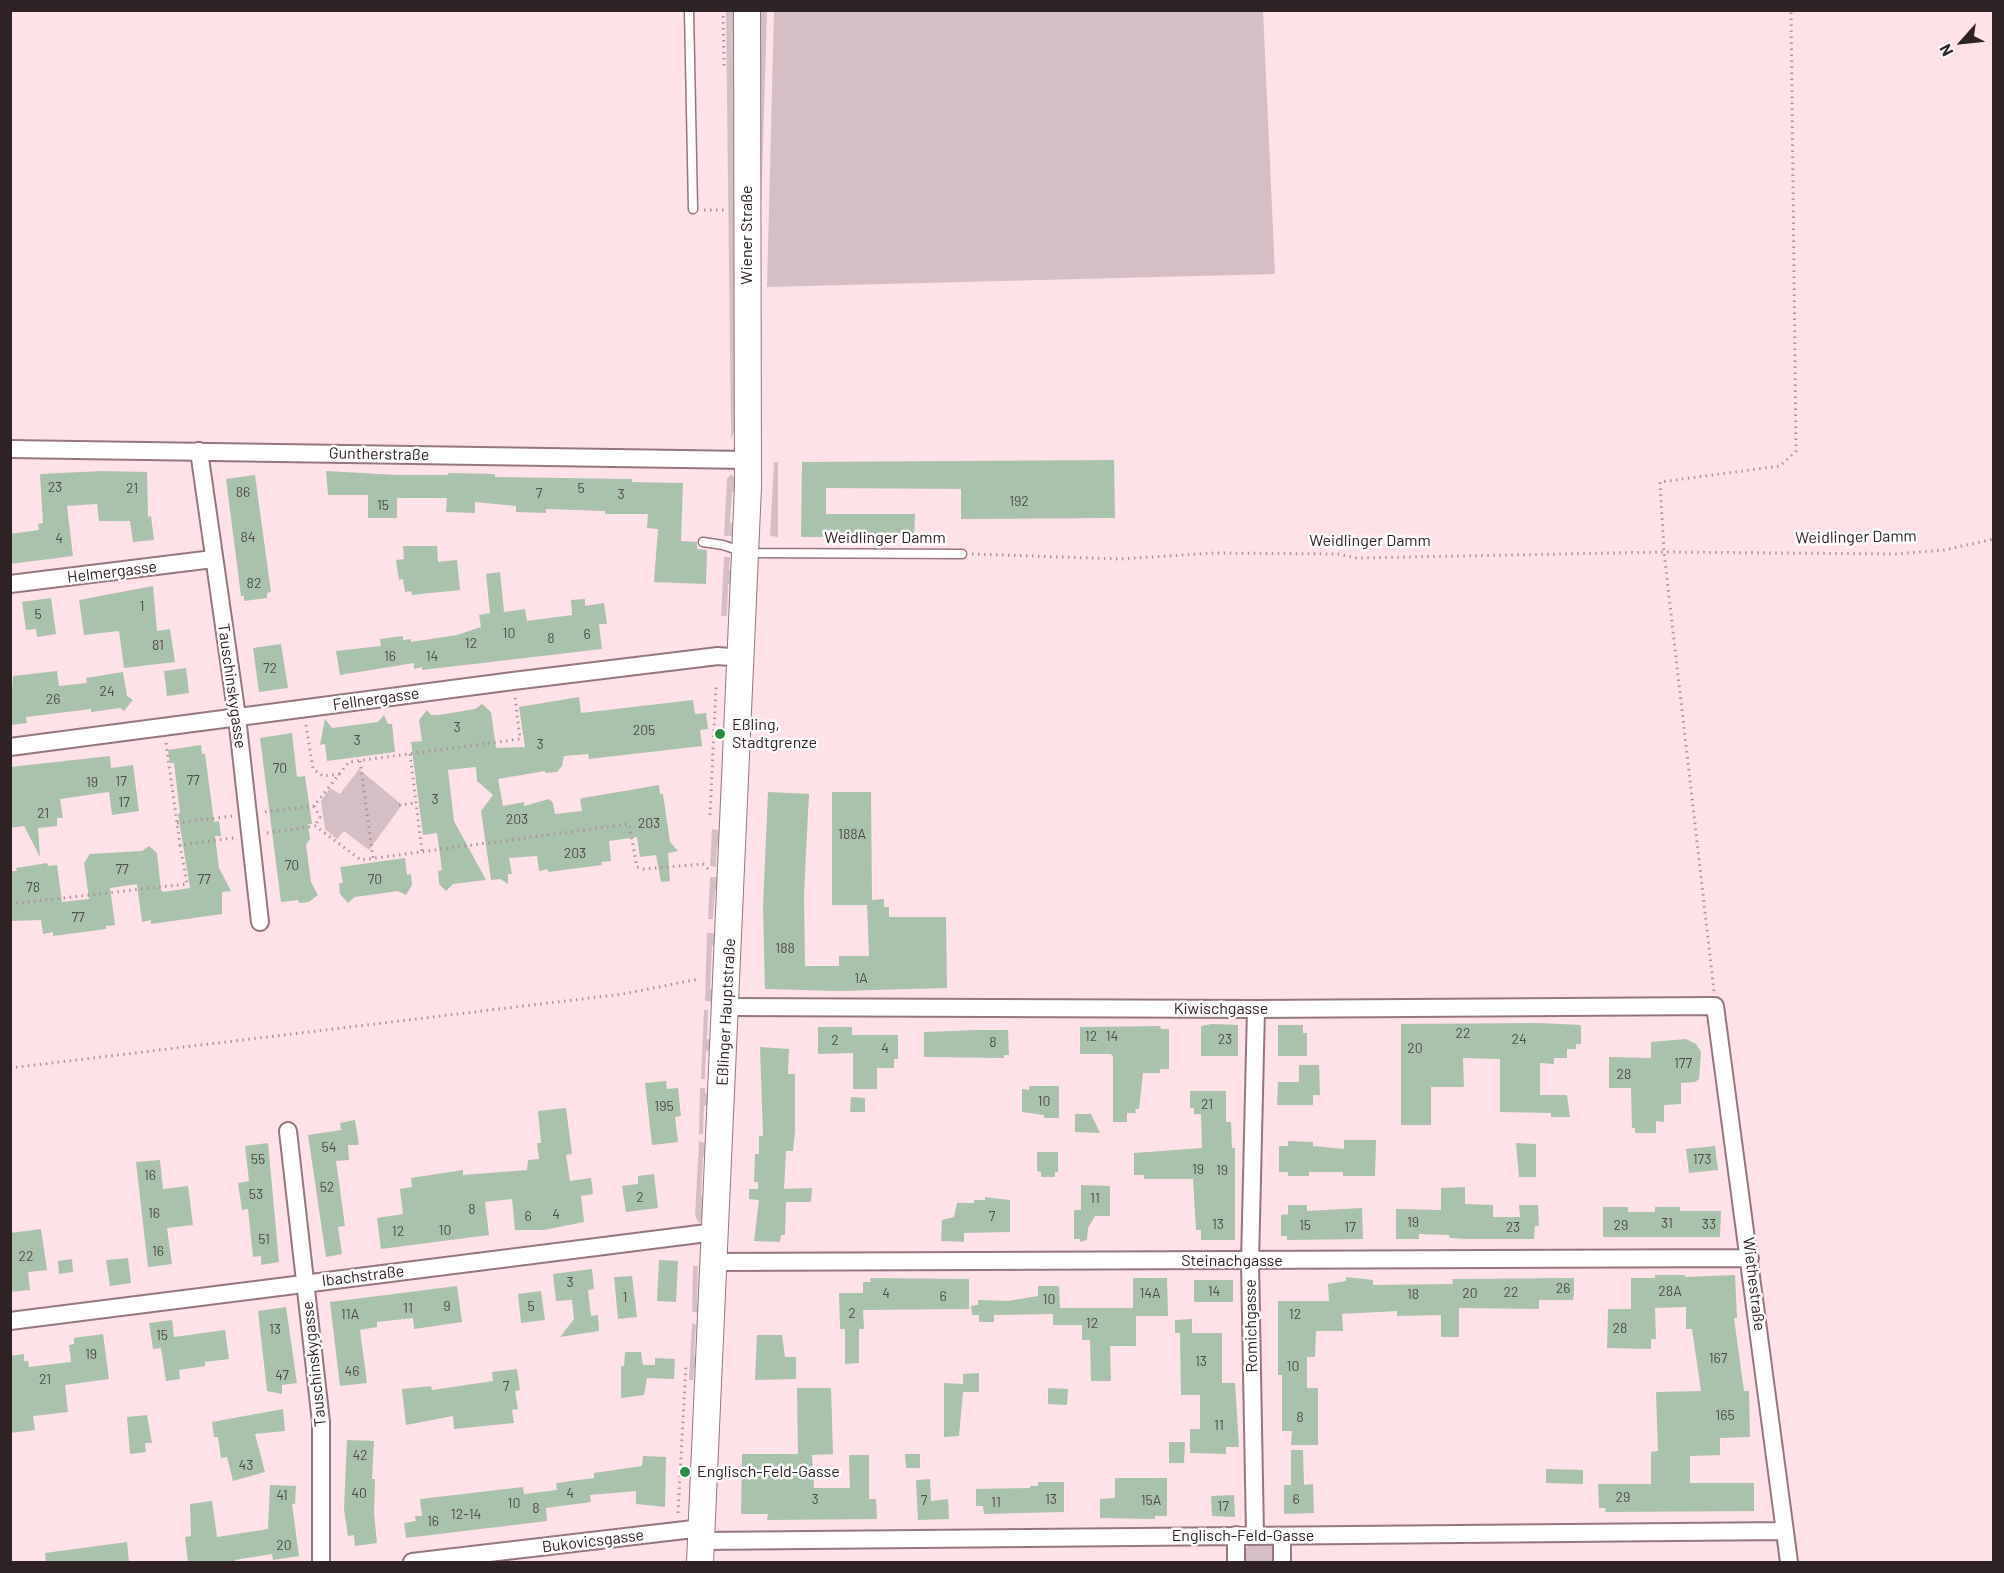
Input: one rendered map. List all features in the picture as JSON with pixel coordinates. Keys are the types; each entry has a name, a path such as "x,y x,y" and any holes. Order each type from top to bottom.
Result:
{"main road":[{"name":"Wiener Straße","path":"747,10 748,460"},
{"name":"Eßlinger Hauptstraße","path":"701,1544 733,871 748,460"}],"street":[{"name":"Guntherstraße","path":"10,449 748,460"},
{"name":"Tauschinskygasse","path":"199,451 237,717 260,922"},
{"name":"Helmergasse","path":"10,584 213,559"},
{"name":"Fellnergasse","path":"10,747 718,656 741,658"},
{"name":"Kiwischgasse","path":"726,1007 1256,1009 1716,1006"},
{"name":"Wiethestraße","path":"1716,1006 1789,1563"},
{"name":"Romichgasse","path":"1255,1535 1250,1262 1256,1009"},
{"name":"Tauschinskygasse","path":"288,1131 321,1422 321,1563"},
{"name":"Ibachstraße","path":"10,1321 715,1232"},
{"name":"Steinachgasse","path":"714,1262 1250,1262 1750,1258"},
{"name":"Englisch-Feld-Gasse","path":"701,1544 1236,1535 1785,1531"},
{"path":"1236,1535 1236,1563"},
{"path":"1282,1536 1282,1563"},
{"name":"Bukovicsgasse","path":"412,1563 701,1544"}],"lane":[{"path":"689,10 693,209"},
{"name":"Weidlinger Damm","path":"702,543 723,545 746,553 962,554"}],"path":[{"path":"1716,1006 1664,552 1660,482 1780,466 1796,451 1791,10"},
{"path":"693,209 726,210"},
{"name":"Weidlinger Damm","path":"962,554 1120,559 1215,553 1338,554 1357,558 1664,552 1896,554 1944,550 1994,539"},
{"path":"177,823 314,806 350,762 520,739 513,681"},
{"path":"304,709 313,769 323,776 340,774"},
{"path":"10,904 187,884 163,728"},
{"path":"410,754 422,851"},
{"path":"360,761 373,858"},
{"path":"399,805 416,803"},
{"path":"314,806 320,817 315,826"},
{"path":"180,845 315,826 361,860 629,824 637,867 644,869 703,864 708,870 733,871"},
{"path":"10,1068 623,994 699,979"},
{"path":"678,1516 686,1360"}],"shaded area":[{"path":"726,11 735,11 738,424 731,439"},
{"path":"758,11 767,11 761,212 761,433"},
{"path":"774,11 1263,11 1275,274 767,287"},
{"path":"774,462 778,462 778,537 770,536"},
{"path":"731,474 737,481 738,491 732,492 730,523 736,524 736,536 724,536 727,479"},
{"path":"724,557 730,557 729,570 735,571 734,583 728,584 727,616 721,616"},
{"path":"359,769 402,805 369,850 344,831 337,839 325,829 321,801 330,788 340,794"},
{"path":"712,829 723,831 723,844 717,845 716,867 710,866"},
{"path":"710,877 721,877 721,889 715,890 713,919 708,919"},
{"path":"707,933 719,933 718,946 712,946 710,989 716,989 715,1002 705,1001"},
{"path":"704,1010 708,1010 707,1039 713,1040 712,1052 706,1051 705,1079 701,1079"},
{"path":"700,1088 705,1088 705,1093 710,1093 710,1105 704,1106 703,1134 699,1134"},
{"path":"699,1141 709,1144 709,1157 703,1157 701,1196 707,1197 705,1216 699,1223 695,1216"},
{"path":"693,1266 698,1266 697,1303 702,1304 702,1315 692,1311"},
{"path":"692,1323 696,1325 694,1356 700,1357 699,1367 694,1367 693,1380 689,1380"},
{"path":"1253,1541 1273,1544 1276,1562 1243,1562 1246,1548"}],"building":[{"path":"1114,460 1115,518 961,519 961,489 826,488 826,514 915,514 914,537 801,537 802,462"},
{"path":"102,471 147,472 148,517 151,516 154,540 133,542 130,521 99,521 97,504 67,506 73,556 10,564 10,534 39,530 38,524 43,523 40,474"},
{"path":"326,471 397,475 495,474 495,477 632,479 632,482 683,483 681,541 697,542 697,549 707,550 706,584 654,582 658,529 647,528 648,514 605,514 605,511 546,509 546,513 516,512 516,506 475,502 475,513 446,512 447,498 397,498 397,518 368,518 368,495 328,495"},
{"path":"255,475 271,592 267,593 267,598 244,601 244,596 241,596 226,479"},
{"path":"403,546 437,546 438,562 457,560 460,590 412,595 411,591 405,592 403,579 399,580 396,560 404,559"},
{"path":"500,572 504,612 525,609 527,621 572,615 571,600 585,599 585,606 604,603 607,624 599,624 602,649 422,670 422,667 414,669 414,663 340,675 336,651 381,646 380,639 403,636 403,640 411,639 411,642 457,635 481,627 479,615 490,613 486,574"},
{"path":"153,586 157,631 170,629 175,662 124,668 119,631 84,635 79,600"},
{"path":"51,598 56,634 37,637 36,629 26,630 22,602"},
{"path":"281,644 288,688 259,692 253,648"},
{"path":"186,668 189,693 167,696 164,671"},
{"path":"57,671 59,686 87,683 86,678 123,672 127,696 133,700 124,711 120,708 91,712 91,709 26,717 27,723 10,725 13,676"},
{"path":"579,697 581,713 693,700 695,714 706,713 708,729 700,730 702,746 589,759 588,754 564,756 562,766 557,772 545,773 545,771 498,779 503,806 524,802 524,806 549,799 553,803 555,814 582,811 580,799 659,785 660,794 663,794 670,842 678,851 668,853 670,881 661,882 656,855 640,857 637,837 609,841 611,861 601,862 602,865 548,872 548,869 539,871 537,856 509,858 512,874 508,874 508,884 500,879 491,880 481,811 493,795 477,781 476,767 448,770 454,821 486,880 453,884 446,891 439,884 438,871 442,870 437,833 423,835 411,742 422,741 419,720 427,710 431,715 439,715 475,709 482,704 491,712 496,748 525,747 519,707"},
{"path":"384,715 388,724 392,724 395,752 327,761 325,744 320,745 325,719 332,728 378,722"},
{"path":"292,733 297,777 305,776 312,824 308,824 310,839 306,845 311,882 318,895 309,902 299,903 298,900 281,902 260,738"},
{"path":"201,745 202,754 205,754 214,822 219,821 221,836 215,836 219,868 231,891 222,892 222,914 151,924 151,920 142,922 137,884 110,888 115,925 106,926 106,929 53,936 53,932 43,934 41,920 10,921 10,871 47,863 48,866 57,865 62,902 89,899 84,863 90,854 142,851 149,846 157,853 161,890 163,892 190,888 178,814 180,813 174,763 170,763 168,750"},
{"path":"110,756 111,768 133,765 139,811 112,815 109,792 60,799 63,818 57,818 57,826 38,828 40,857 24,826 10,828 10,767"},
{"path":"768,792 809,794 804,894 805,966 839,966 839,956 869,956 867,905 832,905 832,792 871,792 872,900 884,899 884,907 889,907 889,917 946,917 947,988 839,991 765,989 763,907"},
{"path":"405,858 407,875 411,874 412,885 406,895 398,891 355,897 348,903 340,894 339,883 343,883 340,867"},
{"path":"1401,1024 1580,1025 1581,1027 1581,1044 1576,1044 1576,1049 1567,1049 1567,1058 1554,1058 1554,1064 1540,1063 1540,1095 1567,1095 1570,1117 1551,1117 1551,1113 1500,1112 1500,1059 1463,1058 1464,1087 1431,1087 1431,1125 1401,1125"},
{"path":"1238,1025 1238,1056 1201,1056 1201,1026"},
{"path":"1278,1025 1303,1025 1303,1033 1307,1033 1307,1056 1278,1056"},
{"path":"1160,1026 1161,1029 1169,1029 1169,1069 1160,1069 1160,1073 1143,1073 1139,1109 1135,1109 1136,1113 1127,1113 1127,1122 1113,1122 1113,1057 1111,1054 1080,1054 1080,1027"},
{"path":"818,1027 852,1027 852,1035 898,1035 898,1059 894,1059 894,1068 877,1068 877,1089 853,1089 853,1053 818,1054"},
{"path":"1008,1030 1009,1055 1004,1055 1004,1058 924,1057 924,1032"},
{"path":"1686,1039 1696,1044 1701,1052 1699,1079 1695,1082 1681,1083 1681,1104 1664,1105 1664,1122 1656,1121 1656,1133 1635,1133 1635,1128 1632,1128 1631,1088 1609,1088 1609,1057 1651,1058 1651,1042"},
{"path":"760,1047 789,1049 788,1074 795,1074 795,1131 793,1151 786,1151 784,1189 812,1188 811,1202 786,1202 785,1235 781,1235 780,1242 754,1241 759,1200 749,1199 749,1189 758,1189 758,1182 754,1182 755,1154 759,1154 759,1136 763,1136"},
{"path":"1299,1065 1319,1065 1320,1095 1313,1095 1313,1105 1277,1105 1278,1082 1299,1082"},
{"path":"666,1081 667,1089 678,1088 681,1116 675,1117 678,1142 652,1145 645,1083"},
{"path":"1029,1086 1059,1086 1059,1118 1044,1118 1044,1115 1022,1112 1022,1089 1029,1090"},
{"path":"1190,1091 1226,1091 1226,1122 1231,1122 1232,1148 1235,1148 1235,1240 1201,1240 1201,1230 1196,1230 1193,1179 1144,1179 1144,1175 1134,1175 1134,1153 1202,1148 1201,1114 1194,1114 1194,1108 1190,1108"},
{"path":"851,1097 865,1098 865,1112 850,1112"},
{"path":"566,1108 572,1154 566,1155 570,1181 591,1178 593,1194 581,1196 584,1222 544,1230 515,1230 512,1199 485,1202 489,1235 381,1249 377,1218 403,1214 400,1189 412,1187 411,1178 463,1170 463,1175 527,1170 528,1160 539,1159 537,1143 541,1143 538,1111"},
{"path":"1075,1114 1091,1114 1100,1133 1075,1132"},
{"path":"355,1120 359,1145 348,1145 349,1160 336,1161 345,1226 338,1227 342,1254 326,1257 308,1135 341,1130 340,1123"},
{"path":"1344,1140 1376,1140 1375,1176 1343,1176 1343,1172 1309,1172 1309,1176 1288,1176 1288,1172 1279,1172 1279,1146 1288,1146 1288,1141 1313,1142 1313,1146 1344,1149"},
{"path":"268,1143 279,1262 261,1265 261,1256 253,1257 248,1209 242,1210 238,1183 249,1181 245,1146"},
{"path":"1516,1143 1536,1144 1536,1177 1519,1177"},
{"path":"1715,1146 1718,1170 1689,1173 1686,1149"},
{"path":"1037,1152 1058,1152 1058,1172 1055,1172 1055,1177 1041,1177 1041,1172 1037,1171"},
{"path":"160,1160 163,1189 188,1186 193,1225 167,1228 172,1264 148,1267 136,1162"},
{"path":"654,1174 658,1208 626,1212 622,1186 638,1184 638,1176"},
{"path":"1081,1185 1110,1186 1110,1216 1095,1216 1088,1228 1087,1240 1080,1242 1080,1239 1074,1239 1074,1210 1081,1210"},
{"path":"1465,1187 1465,1204 1493,1205 1493,1217 1520,1217 1519,1205 1538,1205 1539,1226 1535,1226 1534,1239 1467,1239 1450,1238 1449,1235 1419,1234 1419,1239 1396,1239 1396,1209 1441,1210 1441,1188"},
{"path":"985,1197 1010,1200 1010,1232 964,1233 964,1242 941,1241 942,1220 954,1217 957,1203 974,1203 974,1200 985,1200"},
{"path":"1288,1205 1307,1205 1307,1211 1362,1208 1363,1239 1287,1240 1287,1236 1281,1236 1281,1215 1288,1214"},
{"path":"1603,1207 1628,1207 1628,1212 1655,1212 1655,1207 1680,1207 1680,1211 1721,1211 1720,1237 1603,1237"},
{"path":"41,1229 47,1270 28,1272 30,1290 10,1292 10,1233"},
{"path":"128,1258 131,1283 110,1286 106,1260"},
{"path":"72,1259 73,1272 59,1274 58,1261"},
{"path":"659,1260 678,1261 676,1302 657,1301"},
{"path":"592,1269 594,1289 588,1290 591,1316 598,1315 599,1331 560,1337 574,1319 572,1300 556,1301 553,1274"},
{"path":"1655,1275 1685,1275 1685,1277 1735,1275 1737,1318 1734,1318 1744,1391 1749,1391 1750,1437 1720,1438 1720,1455 1690,1456 1690,1483 1754,1483 1754,1511 1605,1512 1606,1508 1599,1508 1598,1484 1651,1484 1651,1452 1658,1451 1656,1392 1701,1391 1692,1329 1686,1329 1686,1307 1655,1308 1656,1339 1651,1339 1651,1349 1607,1348 1608,1309 1631,1309 1631,1278 1655,1278"},
{"path":"632,1276 637,1317 618,1319 614,1277"},
{"path":"1346,1277 1373,1280 1373,1285 1453,1284 1452,1279 1574,1278 1574,1295 1573,1300 1539,1300 1539,1309 1459,1308 1459,1337 1441,1337 1441,1315 1397,1316 1397,1311 1342,1314 1343,1331 1316,1331 1315,1357 1307,1357 1307,1388 1318,1388 1318,1445 1291,1445 1292,1431 1282,1431 1282,1375 1278,1375 1278,1301 1329,1301 1328,1284 1346,1281"},
{"path":"870,1278 969,1279 969,1309 863,1310 864,1329 859,1329 859,1363 845,1364 845,1329 840,1329 839,1293 863,1293 863,1282 871,1282"},
{"path":"1133,1278 1167,1278 1168,1316 1136,1316 1136,1346 1110,1346 1111,1381 1091,1381 1090,1340 1082,1340 1082,1325 1053,1325 1053,1314 994,1315 994,1322 979,1322 979,1315 972,1315 971,1306 978,1305 978,1300 1008,1301 1038,1296 1038,1286 1059,1286 1060,1308 1133,1308"},
{"path":"1194,1280 1233,1280 1233,1302 1194,1302"},
{"path":"457,1286 462,1322 414,1329 413,1318 377,1322 377,1327 360,1330 367,1383 340,1386 330,1302"},
{"path":"541,1291 545,1320 521,1323 518,1294"},
{"path":"286,1307 297,1383 282,1385 282,1394 267,1391 258,1311"},
{"path":"1192,1319 1192,1333 1222,1333 1222,1383 1235,1383 1239,1447 1226,1447 1226,1454 1190,1453 1190,1429 1200,1429 1200,1395 1181,1395 1180,1333 1175,1333 1175,1320"},
{"path":"172,1320 174,1337 225,1330 229,1359 205,1362 205,1366 179,1370 180,1379 166,1381 161,1348 153,1349 149,1323"},
{"path":"103,1334 109,1379 65,1385 68,1412 33,1416 35,1430 10,1433 10,1356 24,1354 24,1361 28,1361 29,1367 71,1362 69,1345 74,1344 74,1338"},
{"path":"757,1335 782,1335 785,1357 796,1357 796,1379 755,1380"},
{"path":"625,1352 641,1352 643,1365 655,1365 655,1358 675,1359 674,1379 647,1378 644,1395 621,1398 621,1366 624,1366"},
{"path":"517,1369 520,1390 515,1391 518,1409 512,1410 514,1423 454,1429 453,1416 406,1425 402,1389 431,1386 432,1390 493,1381 492,1372"},
{"path":"979,1373 979,1392 963,1392 959,1436 944,1437 944,1383 963,1384 963,1374"},
{"path":"797,1388 831,1388 833,1454 812,1455 814,1488 850,1488 849,1455 869,1455 869,1499 876,1499 877,1519 767,1520 768,1514 741,1514 742,1454 798,1454"},
{"path":"1048,1388 1068,1389 1067,1405 1048,1404"},
{"path":"283,1409 285,1431 255,1434 265,1472 233,1481 227,1457 221,1458 218,1437 214,1437 212,1422"},
{"path":"147,1415 152,1443 145,1443 146,1452 130,1454 127,1417"},
{"path":"347,1440 374,1441 372,1479 375,1479 374,1513 377,1543 355,1546 354,1535 348,1536 344,1509"},
{"path":"1169,1442 1185,1442 1184,1463 1169,1463"},
{"path":"1291,1450 1303,1450 1304,1485 1313,1484 1314,1513 1284,1514 1284,1485 1291,1485"},
{"path":"905,1454 920,1454 920,1468 906,1468"},
{"path":"643,1456 666,1457 665,1507 636,1504 636,1491 590,1495 591,1502 546,1508 547,1521 406,1538 404,1523 416,1521 415,1516 422,1516 420,1499 523,1487 524,1494 557,1490 556,1483 594,1478 594,1473 642,1466"},
{"path":"1546,1469 1583,1470 1583,1484 1546,1483"},
{"path":"1115,1478 1167,1478 1167,1516 1155,1516 1155,1519 1100,1518 1100,1499 1115,1498"},
{"path":"930,1479 931,1501 948,1499 949,1519 918,1520 916,1480"},
{"path":"1038,1482 1064,1482 1064,1512 984,1514 983,1506 976,1506 976,1489 1030,1488 1030,1486 1038,1486"},
{"path":"270,1485 296,1486 295,1504 292,1504 299,1556 273,1560 272,1554 235,1560 236,1563 188,1563 185,1537 191,1536 190,1504 212,1501 217,1537 268,1529"},
{"path":"1234,1495 1235,1517 1212,1516 1211,1496"},
{"path":"127,1542 129,1563 46,1563 45,1553"}],"place":[{"name":"Eßling, Stadtgrenze","path":"720,734"},
{"name":"Englisch-Feld-Gasse","path":"685,1472"}]}
